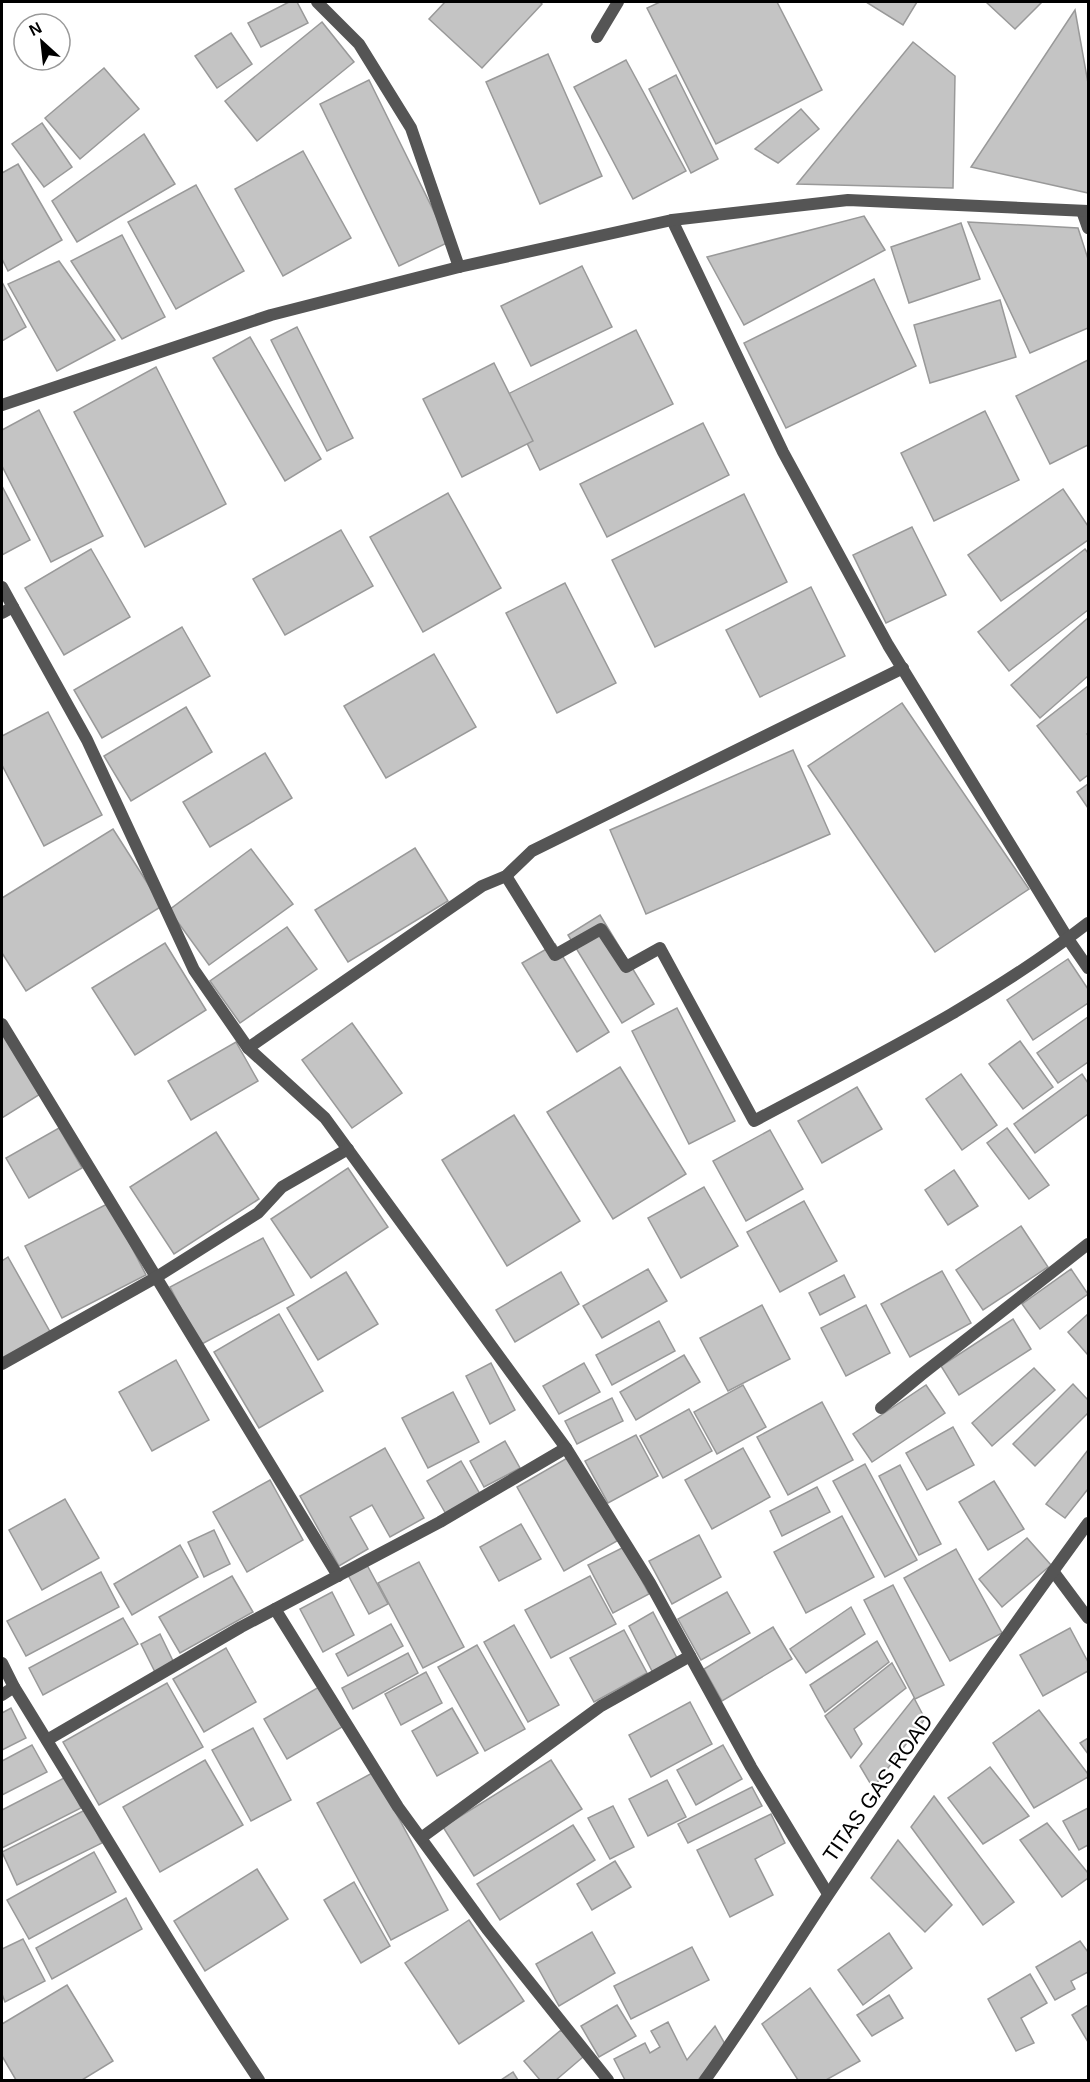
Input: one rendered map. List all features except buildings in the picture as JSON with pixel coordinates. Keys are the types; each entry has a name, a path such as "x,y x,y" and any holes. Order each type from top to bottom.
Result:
{"street":[{"path":"317,2 359,44 411,128 459,267"},
{"path":"597,37 618,2"},
{"path":"2,405 271,315 459,267 672,220 848,200 1085,211 1089,228"},
{"path":"672,220 783,452 888,645 1068,939 1089,968"},
{"path":"2,587 87,740 194,970 248,1048 325,1118 566,1448 650,1583 751,1767 828,1894"},
{"path":"2,613 14,607"},
{"path":"248,1048 482,886 506,876 532,851 903,668"},
{"path":"506,876 555,955 601,928 626,967 660,948 754,1121 949,1017 1089,923"},
{"path":"2,1024 338,1576"},
{"path":"2,1364 155,1278 258,1213 282,1187 348,1149"},
{"path":"881,1408 921,1374 1089,1244"},
{"path":"47,1740 275,1609 440,1522 566,1448"},
{"name":"TITAS GAS ROAD","path":"705,2080 742,2028 828,1894 980,1673 1089,1523"},
{"path":"1053,1571 1089,1618"},
{"path":"275,1609 398,1807 488,1929 608,2080"},
{"path":"421,1838 601,1706 690,1656"},
{"path":"2,1663 14,1687 259,2080"},
{"path":"2,1695 14,1687"}]}
